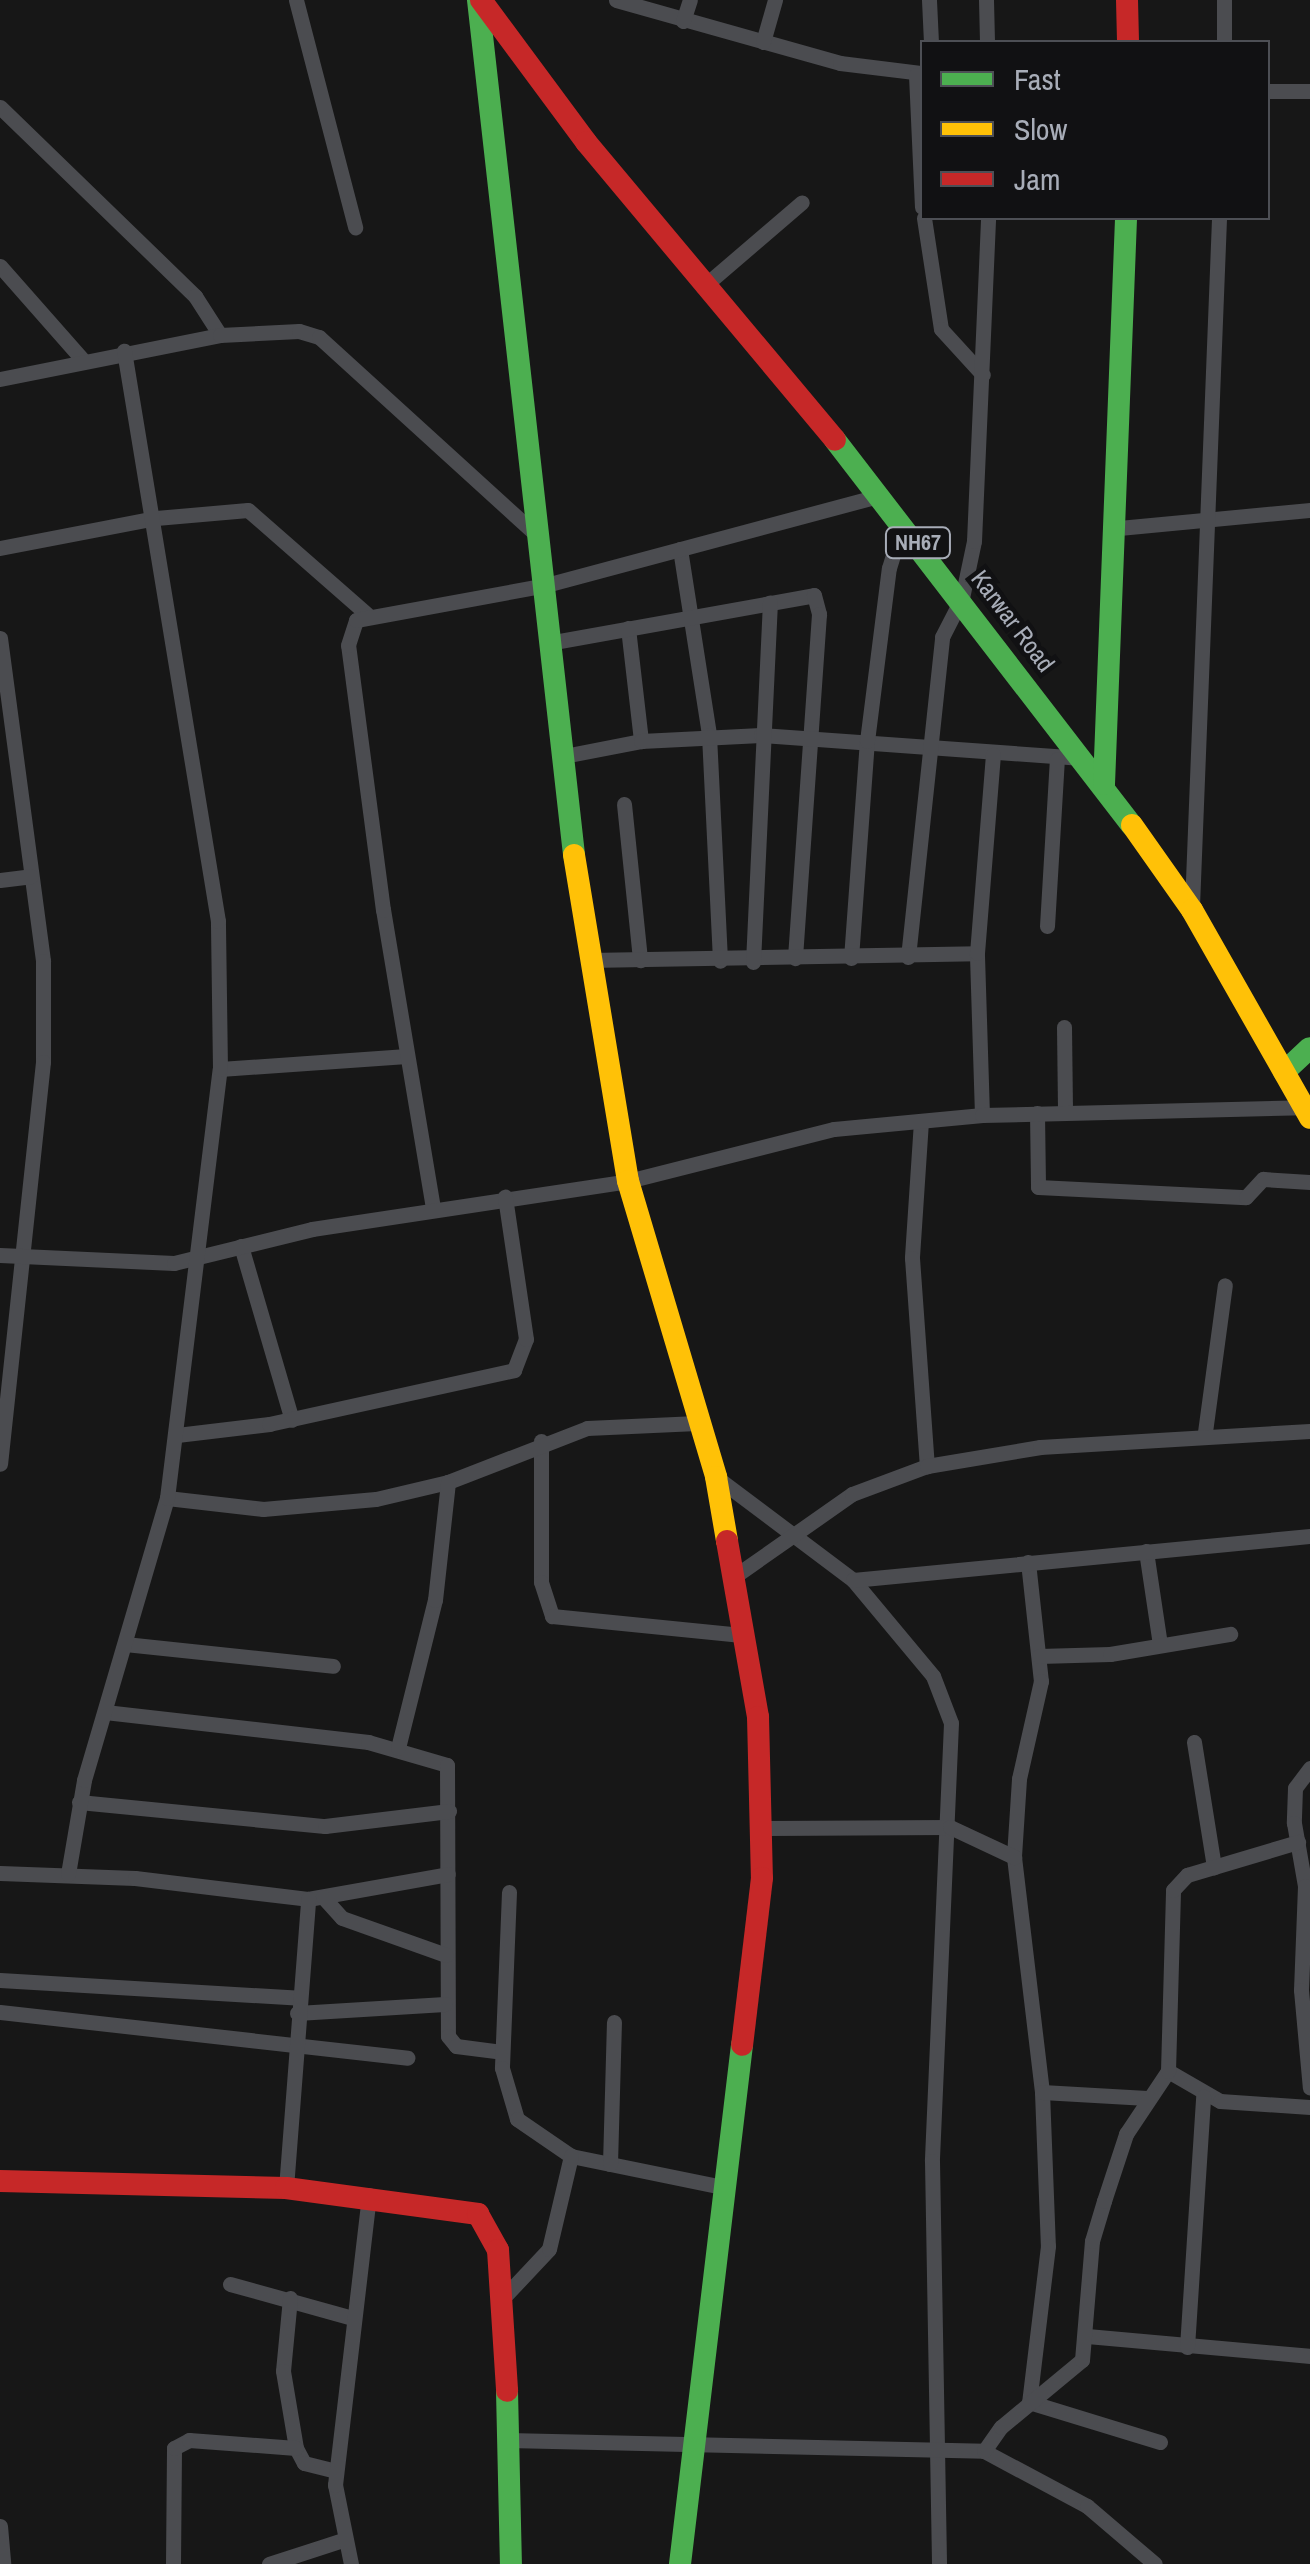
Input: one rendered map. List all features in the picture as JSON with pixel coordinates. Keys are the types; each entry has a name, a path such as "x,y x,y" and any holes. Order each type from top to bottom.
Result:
{"main road":[{"name":"Karwar Road","path":"480,0 701,288 903,523 1104,784 1192,910 1306,1112"},
{"path":"480,0 588,960 628,1181 716,1478 744,1635 766,1828 690,2446 680,2564"},
{"path":"1127,0 1128,40"},
{"path":"1104,784 1119,528 1126,220"},
{"path":"1284,1072 1310,1048"},
{"path":"0,2181 286,2188 369,2195 478,2214 498,2250 505,2296 511,2564"}],"street":[{"path":"296,0 355,227"},
{"path":"616,0 763,42 919,74 920,118"},
{"path":"683,21 690,0"},
{"path":"763,42 776,0"},
{"path":"929,0 932,40"},
{"path":"986,0 987,40"},
{"path":"1224,0 1224,40"},
{"path":"1270,91 1310,91"},
{"path":"0,107 169,269 220,335"},
{"path":"701,288 802,202"},
{"path":"924,220 941,329 984,375"},
{"path":"908,957 942,637 962,598 974,542 988,220"},
{"path":"1192,910 1220,220"},
{"path":"0,266 83,360"},
{"path":"0,379 124,351 220,335 319,336 541,539"},
{"path":"68,1874 80,1802 167,1498 220,1069 218,921 156,518 124,351"},
{"path":"433,1208 407,1056 348,645 356,620 366,614 546,585 880,495"},
{"path":"0,548 226,508 265,518 366,614"},
{"path":"1119,528 1310,510"},
{"path":"850,958 866,741 903,523"},
{"path":"680,549 695,617 709,734 720,962"},
{"path":"554,642 807,593 818,601 795,958"},
{"path":"753,962 760,734 770,602"},
{"path":"628,628 641,741"},
{"path":"0,638 31,876 43,1062 28,1256 0,1464"},
{"path":"564,756 641,741 760,734 1057,760 1082,758"},
{"path":"982,1115 977,953 993,754"},
{"path":"1047,926 1057,760"},
{"path":"624,804 640,960"},
{"path":"0,880 31,876"},
{"path":"588,960 753,962 977,953"},
{"path":"1064,1027 1065,1112"},
{"path":"220,1069 407,1056"},
{"path":"0,1255 142,1264 196,1257 433,1208 628,1181 834,1129 1037,1113 1306,1112"},
{"path":"1037,1113 1038,1188 1246,1197 1263,1179 1310,1182"},
{"path":"921,1121 912,1258 927,1466"},
{"path":"176,1435 292,1420 514,1370 526,1339 505,1197"},
{"path":"241,1246 292,1420"},
{"path":"1205,1432 1225,1285"},
{"path":"167,1498 224,1508 319,1507 448,1482 541,1441 587,1428 698,1423"},
{"path":"735,1576 852,1494 927,1466 1205,1432 1310,1431"},
{"path":"541,1441 541,1582 552,1616 744,1635"},
{"path":"716,1478 853,1580 942,1693 950,1723 950,1827 932,2161 939,2564"},
{"path":"398,1748 434,1600 448,1482"},
{"path":"853,1580 1310,1536"},
{"path":"1146,1551 1160,1645"},
{"path":"1028,1562 1039,1656 1014,1857 1042,2092 1048,2246 1029,2402"},
{"path":"1039,1656 1230,1634"},
{"path":"125,1644 334,1666"},
{"path":"105,1712 398,1748 447,1765 445,2004 451,2042 502,2052"},
{"path":"1194,1742 1214,1867"},
{"path":"1310,1768 1295,1788 1310,2088"},
{"path":"80,1802 309,1826 449,1811"},
{"path":"766,1828 950,1827 1014,1857"},
{"path":"984,2451 1029,2402 1068,2378 1086,2336 1092,2241 1126,2134 1168,2071 1173,1890 1187,1875 1298,1842"},
{"path":"0,1872 68,1874 315,1898 448,1874"},
{"path":"509,1892 502,2052 507,2102 517,2119 572,2156 722,2187"},
{"path":"315,1898 342,1918 446,1954"},
{"path":"286,2188 298,2006 315,1898"},
{"path":"0,1980 298,2006 445,2004"},
{"path":"0,2012 407,2058"},
{"path":"610,2164 614,2022"},
{"path":"1168,2071 1204,2097 1310,2108"},
{"path":"1042,2092 1147,2098"},
{"path":"1187,2346 1204,2097"},
{"path":"505,2296 549,2249 572,2156"},
{"path":"351,2564 343,2540 336,2470 369,2195"},
{"path":"230,2284 353,2318"},
{"path":"290,2298 283,2371 296,2448 304,2463 336,2470"},
{"path":"1086,2336 1310,2356"},
{"path":"1029,2402 1160,2442"},
{"path":"173,2564 174,2448 190,2440 296,2448"},
{"path":"506,2440 984,2451 1088,2506 1155,2564"},
{"path":"0,2526 3,2564"},
{"path":"270,2564 343,2540"}],"traffic: fast":[{"path":"478,0 574,855"},
{"path":"1104,784 1126,220"},
{"path":"835,440 1132,825"},
{"path":"1284,1072 1310,1048"},
{"path":"680,2564 742,2045"},
{"path":"507,2391 511,2564"}],"traffic: slow":[{"path":"1132,825 1192,910 1310,1118"},
{"path":"574,855 628,1181 716,1477 727,1541"}],"traffic: jam":[{"path":"481,0 586,142 835,440"},
{"path":"1127,0 1128,40"},
{"path":"727,1541 758,1717 762,1878 742,2045"},
{"path":"0,2181 286,2188 478,2214 498,2250 507,2391"}]}
